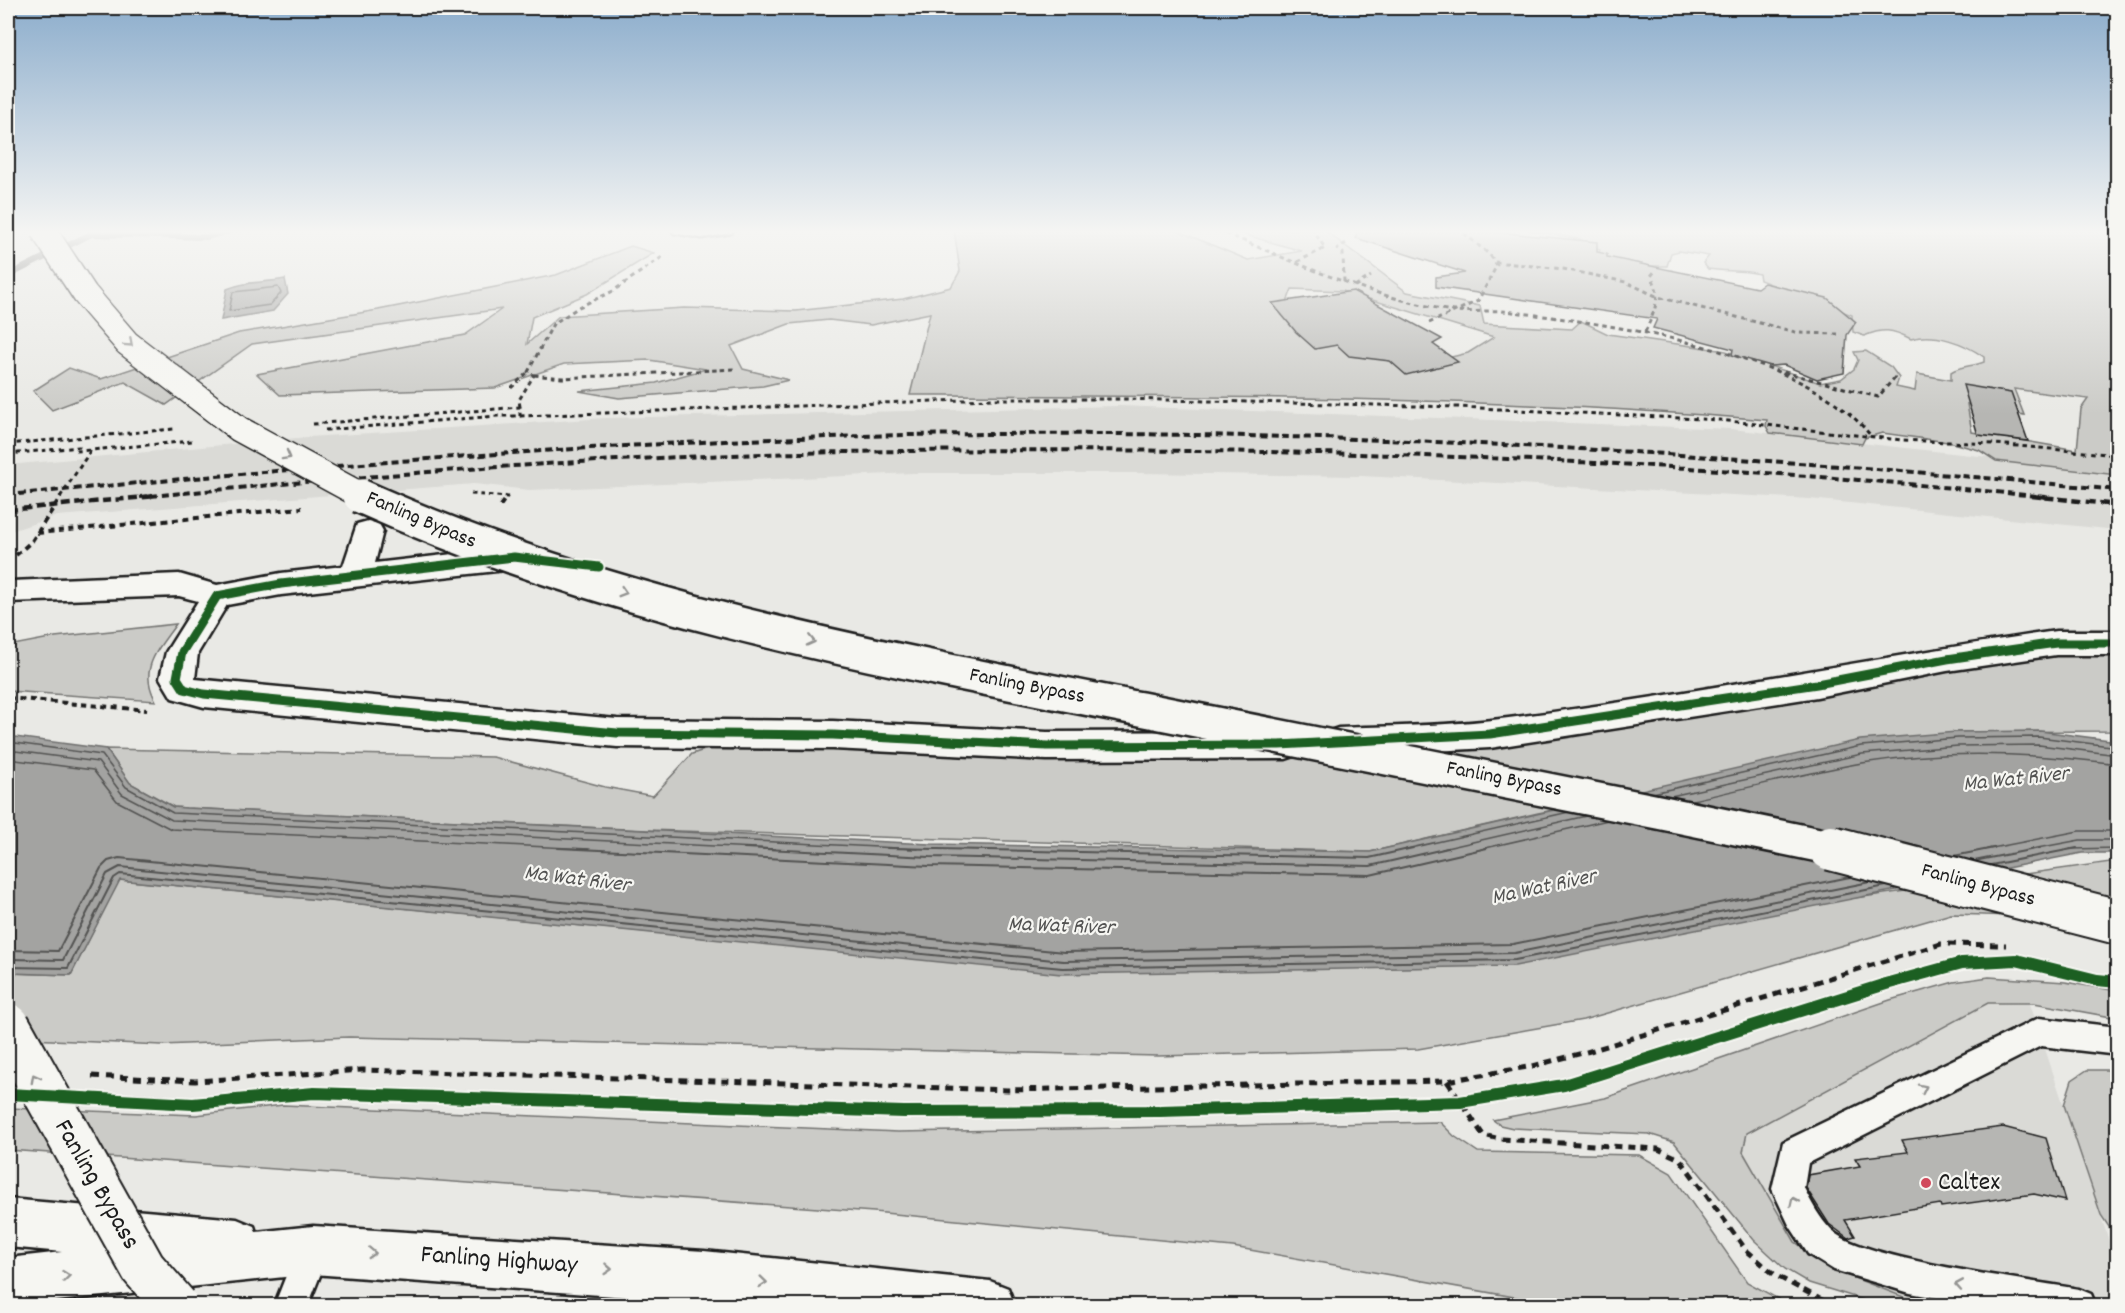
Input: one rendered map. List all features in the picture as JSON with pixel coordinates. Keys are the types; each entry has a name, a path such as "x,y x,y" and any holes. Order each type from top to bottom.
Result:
{"main road":[{"name":"Fanling Bypass","path":"83,291 127,343 239,429 345,489 428,526 555,572 706,617 956,673 1522,783 1846,851 2118,922"},
{"path":"356,575 368,531"},
{"path":"12,592 180,585 217,596 356,575 514,557 599,567"},
{"path":"217,596 182,652 177,678 184,689 204,694 617,734 833,735 1047,746 1279,745 1490,734 1817,684 1947,659 2056,643 2118,643"},
{"name":"Fanling Bypass","path":"8,1026 143,1268 176,1305"},
{"path":"8,1223 313,1250"},
{"name":"Fanling Highway","path":"8,1282 313,1250 704,1276 990,1305"}],"lane":[{"path":"2079,1305 1910,1276 1846,1258 1820,1242 1800,1214 1788,1189 1789,1178 1794,1153 2039,1032 2118,1041"},
{"path":"291,1305 313,1250"}],"path":[{"path":"511,388 528,372 553,324 579,307 612,291"},
{"path":"1376,291 1454,311 1510,311 1645,332 1878,397 1896,376"},
{"path":"1429,323 1478,301 1483,291"},
{"path":"1646,291 1658,297 1799,333 1838,334"},
{"path":"1645,332 1659,291"},
{"path":"528,372 534,375 562,378 734,369"},
{"path":"1775,369 1822,393 1856,417 1872,436"},
{"path":"520,416 519,400 534,375"},
{"path":"497,416 858,402 1124,399 1470,407 1720,420 1872,436 2118,455"},
{"path":"308,424 520,407"},
{"path":"8,444 184,428"},
{"path":"8,454 79,447 76,452 91,450"},
{"path":"37,533 310,508"},
{"path":"90,1076 195,1081 362,1070 1008,1090 1447,1082 1533,1066 1590,1051 1941,944 2009,945"},
{"path":"1447,1082 1483,1136 1658,1149 1680,1159 1746,1250 1775,1275 1833,1305"},
{"path":"1448,1102 1471,1100"}],"shaded area":[{"path":"473,291 591,291 532,317 527,344 559,316 684,308 796,311 903,299 934,291 1291,291 1282,315 1439,360 1468,353 1494,337 1344,291 1406,291 1480,306 1484,324 1572,329 1581,321 1608,334 1726,351 1820,383 1841,379 1854,369 1858,360 1854,352 1866,351 1891,367 1899,378 1896,387 1915,391 1917,374 1951,380 1951,372 1984,362 1984,357 1968,347 1939,338 1911,339 1888,331 1864,336 1853,332 1852,315 1790,291 2117,291 2117,475 1996,461 1979,450 1948,442 1882,433 1865,438 1862,444 1770,433 1766,426 1767,420 1660,412 1338,399 910,395 930,313 871,325 829,320 789,324 731,346 743,369 789,380 763,386 619,398 579,391 656,383 706,369 649,360 564,364 495,388 280,395 257,374 465,335 502,309 252,344 166,405 125,382 52,410 33,391 69,368 101,379 239,333","holes":["2014,389 2088,399 2081,409 2077,450 1972,432 1967,404 2024,415"]},
{"path":"1119,406 1731,429 2118,471 2117,530 1810,499 1361,476 913,473 530,490 474,484 57,516 8,532 8,465 308,437 606,418"},
{"path":"176,624 157,652 149,670 151,690 156,701 8,691 8,646 55,637"},
{"path":"2056,643 2117,648 2117,731 1957,732 1538,813 1370,852 647,830 186,808 174,807 130,783 106,749 493,757 605,787 653,796 692,754 754,734 1341,742"},
{"path":"2117,861 2117,919 1951,914 1583,1020 1418,1049 1158,1056 349,1037 162,1045 8,1038 8,973 71,975 119,880 1052,972 1863,897"},
{"path":"1989,977 2065,982 2117,991 2117,1018 2034,1003 1988,1003 1747,1133 1743,1152 1795,1242 1834,1270 1919,1303 1880,1305 1809,1283 1785,1269 1754,1240 1674,1142 1649,1134 1513,1128 1500,1125 1493,1120 1605,1098 1890,1000 1954,982"},
{"name":"Caltex","path":"1988,1003 2030,1004 2117,1265 2117,1305 1927,1306 1906,1300 1834,1270 1795,1242 1743,1152 1747,1132"},
{"path":"2087,1070 2117,1070 2117,1239 2101,1215 2064,1105 2072,1080"},
{"path":"283,1105 898,1132 1440,1122 1454,1136 1478,1152 1639,1155 1671,1173 1747,1282 1789,1305 1559,1305 1233,1247 874,1212 8,1150 8,1108 196,1115"}],"water":[{"path":"227,291 287,291 288,294 273,311 221,320"},
{"name":"Ma Wat River","path":"2040,731 2117,741 2117,853 2082,853 1515,966 1061,974 120,880 71,975 8,973 8,736 106,749 130,783 173,807 930,844 1370,852 1860,740 1957,732"}],"building":[{"path":"1354,291 1442,339 1433,344 1458,362 1406,375 1390,361 1349,356 1337,345 1315,349 1296,332 1272,303"},
{"path":"1466,291 1799,291 1827,298 1856,322 1847,335 1844,373 1817,379 1784,365 1771,366 1732,355 1733,349 1653,328 1657,319"},
{"path":"1963,385 2011,393 2028,441 1978,435"},
{"path":"2003,1127 2046,1138 2065,1201 2034,1194 1941,1207 1940,1204 1845,1220 1855,1236 1848,1238 1829,1224 1806,1188 1808,1175 1860,1166 1855,1158 1908,1152 1902,1140"}],"railway":[{"path":"8,495 345,465 570,449 796,438 1060,434 1212,435 1514,446 1816,464 2118,490"},
{"path":"140,497 379,476 618,460 834,452 1050,450 1408,455 1621,464 1834,478 2046,497"},
{"path":"8,510 156,496"},
{"path":"2032,496 2118,505"}],"cycle path":[{"path":"599,567 514,557 281,584 217,596 182,652 177,678 184,689 204,694 617,733 833,735 1047,746 1279,745 1490,734 1817,684 1947,659 2056,643 2118,643"},
{"path":"8,1094 193,1104 314,1093 904,1112 1160,1111 1460,1102 1564,1085 1886,984 1962,963 2016,960 2097,980 2118,982"}],"place":[{"name":"Caltex","path":"1926,1183"}]}
